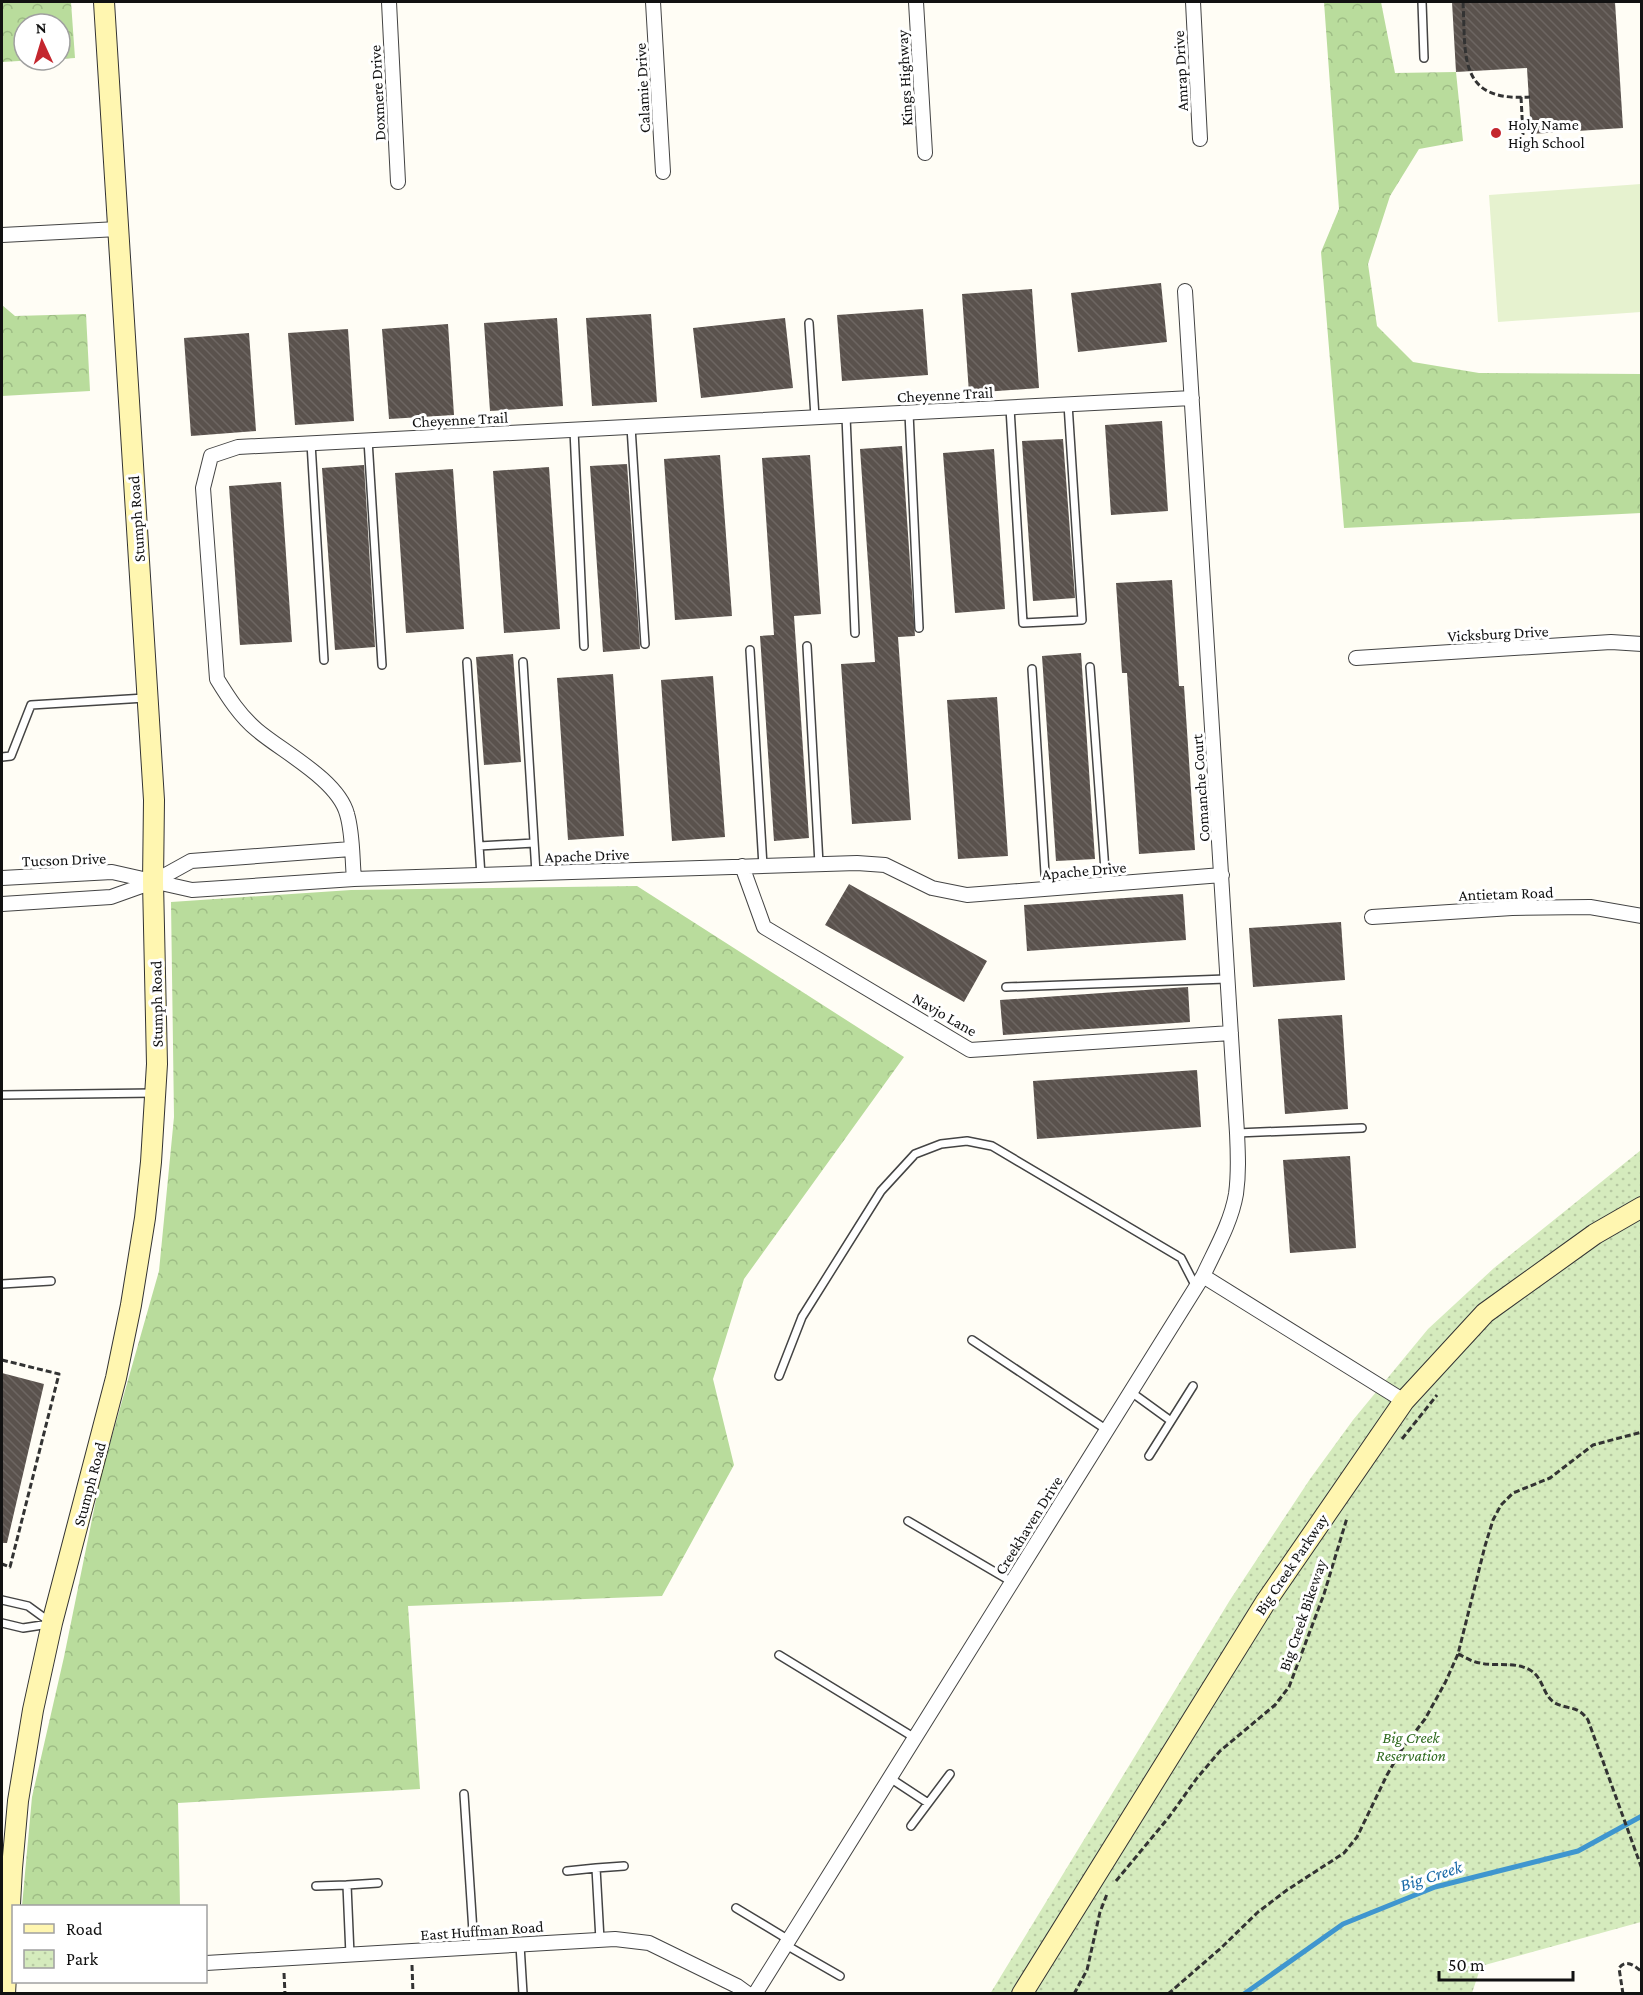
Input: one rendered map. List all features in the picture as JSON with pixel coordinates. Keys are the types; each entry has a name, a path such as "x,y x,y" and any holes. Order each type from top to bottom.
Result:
{"main road":[{"name":"Stumph Road","path":"8,1981 11,1878 18,1801 33,1710 52,1623 116,1378 131,1305 145,1218 156,1092 154,800 104,2"},
{"name":"Big Creek Parkway","path":"1022,1994 1265,1603 1404,1401 1485,1313 1595,1234 1641,1207"}],"street":[{"name":"Doxmere Drive","path":"388,2 398,182"},
{"name":"Calamie Drive","path":"653,2 663,172"},
{"name":"Kings Highway","path":"916,2 925,153"},
{"name":"Amrap Drive","path":"1192,2 1200,139"},
{"path":"2,235 118,229"},
{"name":"Comanche Court","path":"1185,291 1239,1165 1236,1195 1225,1229 1199,1282"},
{"name":"Cheyenne Trail","path":"354,879 347,813 331,788 311,768 255,729 230,701 217,679 203,488 211,456 238,447 1192,398"},
{"name":"Vicksburg Drive","path":"1356,658 1611,642 1641,644"},
{"path":"2,904 111,897 153,882 192,861 351,849"},
{"name":"Apache Drive","path":"153,882 192,890 354,879 857,863 885,865 932,888 967,895 1222,875"},
{"name":"Navjo Lane","path":"742,866 764,927 970,1050 1231,1033"},
{"name":"Tucson Drive","path":"2,878 112,872 153,882"},
{"name":"Antietam Road","path":"1372,917 1512,908 1590,907 1641,916"},
{"path":"1199,1282 1404,1401"},
{"name":"Creekhaven Drive","path":"755,1994 1199,1282"},
{"name":"East Huffman Road","path":"207,1963 615,1939 649,1943 739,1991"}],"lane":[{"path":"1422,2 1424,58"},
{"path":"809,323 815,417"},
{"path":"1010,408 1023,623 1082,620 1068,404"},
{"path":"909,413 919,628"},
{"path":"846,416 855,633"},
{"path":"631,427 645,644"},
{"path":"574,430 584,646"},
{"path":"368,440 382,664"},
{"path":"311,443 324,660"},
{"path":"807,646 819,864"},
{"path":"750,650 763,866"},
{"path":"467,662 481,876"},
{"path":"523,662 536,873"},
{"path":"1090,667 1106,884"},
{"path":"1032,669 1046,889"},
{"path":"2,757 11,756 31,705 147,698"},
{"path":"479,846 534,843"},
{"path":"1006,987 1226,979"},
{"path":"2,1095 156,1092"},
{"path":"1237,1133 1362,1128"},
{"path":"779,1376 802,1317 881,1191 915,1154 941,1143 967,1141 992,1146 1181,1258 1199,1282"},
{"path":"2,1284 51,1281"},
{"path":"972,1340 1107,1430"},
{"path":"1149,1456 1193,1386"},
{"path":"1131,1392 1171,1421"},
{"path":"908,1521 1012,1582"},
{"path":"2,1600 28,1606 52,1623"},
{"path":"2,1623 23,1628 52,1623"},
{"path":"779,1655 915,1738"},
{"path":"911,1826 950,1774"},
{"path":"890,1778 928,1803"},
{"path":"464,1794 474,1947"},
{"path":"567,1870 624,1866"},
{"path":"596,1868 600,1940"},
{"path":"316,1886 378,1882"},
{"path":"347,1885 350,1955"},
{"path":"736,1908 840,1976"},
{"path":"520,1945 523,1994"}],"path":[{"path":"1462,2 1467,68 1471,75 1484,90 1492,94 1530,97"},
{"path":"1521,97 1523,135"},
{"path":"2,1360 59,1374 10,1567 2,1564"},
{"path":"1402,1439 1443,1388"},
{"path":"1168,1994 1258,1912 1344,1853 1357,1837 1387,1775 1402,1749 1425,1719 1458,1654 1485,1546 1493,1520 1501,1505 1514,1493 1550,1478 1593,1445 1641,1432"},
{"name":"Big Creek Bikeway","path":"1074,1994 1087,1970 1100,1912 1110,1889 1220,1751 1275,1705 1289,1687 1324,1594 1348,1515"},
{"path":"1458,1654 1479,1663 1515,1664 1531,1671 1540,1678 1546,1694 1555,1703 1582,1712 1588,1720 1612,1783 1641,1869"},
{"path":"411,1951 413,1994"},
{"path":"283,1959 285,1994"},
{"path":"1623,1994 1619,1968 1628,1963 1641,1972"}],"green space":[{"path":"2,2 71,2 72,12 12,12 12,61 2,62"},
{"path":"1324,2 1381,2 1395,73 1456,72 1463,141 1419,149 1390,196 1368,264 1377,326 1413,362 1479,373 1641,374 1641,513 1344,528 1321,252 1339,209"},
{"path":"72,16 75,58 72,58"},
{"path":"1641,184 1641,312 1498,322 1489,195"},
{"path":"2,305 15,316 86,314 90,391 2,396"},
{"path":"637,886 904,1057 744,1279 713,1379 734,1465 662,1596 408,1606 420,1789 178,1803 180,1905 22,1905 32,1797 64,1657 101,1475 159,1271 174,1117 171,902 351,890"},
{"name":"Big Creek Reservation","path":"1641,1150 1641,1922 1481,1966 1472,1993 990,1994 1230,1600 1310,1479 1353,1420 1428,1329 1494,1268"}],"building":[{"path":"1452,2 1615,2 1623,128 1531,134 1527,68 1456,72"},
{"path":"1161,283 1167,342 1078,352 1071,293"},
{"path":"1032,289 1039,388 969,393 962,294"},
{"path":"923,309 928,375 842,381 837,315"},
{"path":"651,314 657,402 592,406 586,318"},
{"path":"557,318 563,406 490,411 484,323"},
{"path":"785,318 793,388 701,398 693,328"},
{"path":"448,324 454,415 389,419 382,329"},
{"path":"348,329 354,421 295,425 288,333"},
{"path":"249,333 256,431 191,436 184,338"},
{"path":"1162,421 1168,511 1111,515 1105,425"},
{"path":"1063,439 1075,598 1033,601 1022,441"},
{"path":"902,446 915,636 898,637 911,820 852,824 841,664 875,662 860,449"},
{"path":"994,449 1005,609 955,613 943,453"},
{"path":"720,455 732,616 675,620 664,459"},
{"path":"810,455 821,614 794,616 809,838 774,841 760,636 774,635 762,458"},
{"path":"627,464 640,649 603,652 590,466"},
{"path":"364,465 375,647 335,650 322,468"},
{"path":"549,467 560,629 504,633 493,471"},
{"path":"453,469 464,629 406,633 395,473"},
{"path":"281,482 292,642 240,645 229,486"},
{"path":"1172,580 1179,686 1184,686 1195,850 1139,854 1127,673 1122,673 1116,583"},
{"path":"1081,653 1095,859 1056,861 1042,656"},
{"path":"513,654 521,762 484,765 476,657"},
{"path":"613,674 624,836 568,840 557,678"},
{"path":"713,676 725,837 672,841 661,680"},
{"path":"997,697 1008,856 958,859 947,700"},
{"path":"849,884 987,961 964,1002 825,925"},
{"path":"1183,894 1186,940 1027,951 1024,905"},
{"path":"1341,922 1345,980 1253,987 1249,928"},
{"path":"1188,987 1190,1022 1003,1035 1000,1000"},
{"path":"1342,1015 1348,1109 1285,1114 1278,1019"},
{"path":"1197,1070 1201,1127 1037,1139 1033,1081"},
{"path":"1350,1156 1356,1248 1290,1253 1283,1160"},
{"path":"2,1373 44,1384 7,1543 2,1543"}],"waterway":[{"name":"Big Creek","path":"1244,1994 1343,1924 1435,1887 1578,1851 1642,1816"}],"place":[{"name":"Holy Name High School","path":"1496,133"}]}
